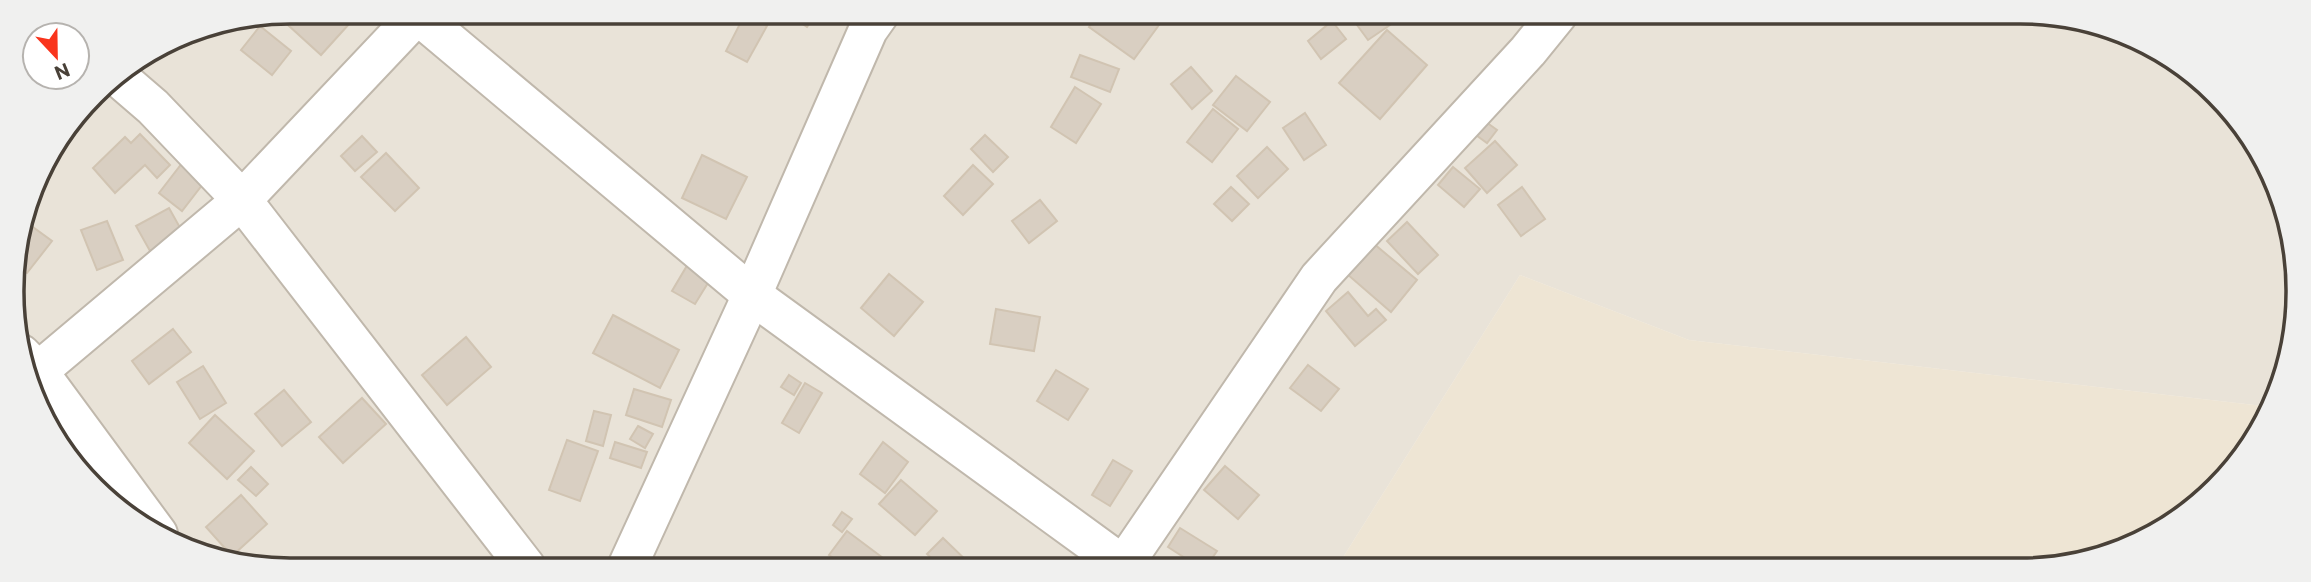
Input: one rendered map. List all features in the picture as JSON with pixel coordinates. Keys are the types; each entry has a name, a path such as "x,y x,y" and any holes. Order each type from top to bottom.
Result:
{"street":[{"path":"35,363 242,200 408,24"},
{"path":"429,24 752,295 1112,558"},
{"path":"631,558 872,24"},
{"path":"1128,558 1319,278 1550,24"},
{"path":"125,83 153,107 242,200 519,558"},
{"path":"42,384 140,510"}],"shaded area":[{"path":"291,24 2020,24 2089,34 2138,52 2168,69 2220,115 2251,158 2272,205 2284,256 2286,308 2277,360 2260,406 1689,340 1520,275 1343,558 291,558 239,552 205,543 158,522 115,491 91,467 69,439 45,393 30,343 24,291 30,239 45,189 69,143 91,115 143,69 173,52 205,39 256,27"},
{"path":"1520,275 1689,340 2260,406 2242,439 2220,467 2168,513 2138,530 2106,543 2055,555 2020,558 1343,558"}],"building":[{"path":"287,24 349,24 321,55"},
{"path":"740,24 767,26 747,62 726,51"},
{"path":"1091,24 1159,25 1134,59 1089,27"},
{"path":"1328,24 1334,24 1346,39 1321,59 1308,41"},
{"path":"1356,24 1389,24 1390,25 1368,40"},
{"path":"261,26 291,51 272,75 241,50"},
{"path":"1387,30 1427,65 1380,119 1339,83"},
{"path":"1080,55 1119,69 1110,92 1071,77"},
{"path":"1191,67 1212,91 1192,109 1171,84"},
{"path":"1236,76 1270,102 1247,131 1213,105"},
{"path":"1075,87 1101,104 1076,143 1051,127"},
{"path":"1213,109 1238,129 1212,162 1187,142"},
{"path":"1305,113 1326,145 1304,160 1283,128"},
{"path":"1486,122 1497,130 1487,143 1476,135"},
{"path":"140,134 170,165 157,178 145,165 115,193 93,168 125,137 131,143"},
{"path":"985,135 1008,157 993,172 971,149"},
{"path":"362,136 377,152 355,171 341,156"},
{"path":"1495,141 1517,165 1487,193 1465,168"},
{"path":"1267,147 1288,169 1258,198 1237,176"},
{"path":"386,153 419,188 395,211 361,177"},
{"path":"702,155 747,177 726,219 682,198"},
{"path":"183,162 206,180 182,211 159,193"},
{"path":"973,165 993,184 963,215 944,196"},
{"path":"1453,167 1480,189 1464,207 1438,185"},
{"path":"1231,187 1249,204 1232,221 1214,204"},
{"path":"1522,187 1545,219 1521,236 1498,205"},
{"path":"1040,200 1057,221 1029,243 1012,221"},
{"path":"169,208 183,233 150,251 136,226"},
{"path":"107,221 123,260 97,270 81,230"},
{"path":"1407,222 1438,255 1418,274 1387,241"},
{"path":"33,227 52,241 27,273 27,256"},
{"path":"1373,243 1417,280 1391,312 1347,274"},
{"path":"688,264 711,278 695,304 672,291"},
{"path":"889,274 923,302 894,336 861,308"},
{"path":"1348,292 1368,316 1376,309 1386,320 1355,346 1326,311"},
{"path":"996,309 1040,317 1034,351 990,344"},
{"path":"613,315 679,350 660,388 593,353"},
{"path":"173,329 191,352 149,384 132,361"},
{"path":"466,337 491,367 447,405 422,375"},
{"path":"1308,365 1339,389 1321,411 1290,388"},
{"path":"203,366 226,403 200,419 177,382"},
{"path":"1056,370 1088,389 1068,420 1037,401"},
{"path":"789,375 801,383 794,395 781,387"},
{"path":"805,383 822,393 799,433 782,423"},
{"path":"634,389 671,400 662,427 626,415"},
{"path":"284,390 311,422 282,446 255,414"},
{"path":"362,398 386,424 343,463 319,437"},
{"path":"594,411 611,415 603,446 586,441"},
{"path":"215,415 254,451 227,479 189,443"},
{"path":"638,426 653,434 645,448 630,439"},
{"path":"567,440 598,451 580,501 549,490"},
{"path":"615,442 647,452 641,468 610,458"},
{"path":"883,442 908,462 885,493 860,474"},
{"path":"1113,460 1132,471 1110,506 1092,495"},
{"path":"1225,466 1259,495 1238,519 1204,490"},
{"path":"251,467 268,484 256,496 238,480"},
{"path":"901,480 937,511 915,535 879,504"},
{"path":"241,495 267,524 237,552 226,549 206,527"},
{"path":"842,512 852,519 842,532 833,525"},
{"path":"1180,528 1217,551 1212,558 1185,558 1168,547"},
{"path":"847,531 883,558 833,558 829,555"},
{"path":"943,538 964,558 931,558 927,554"}]}
